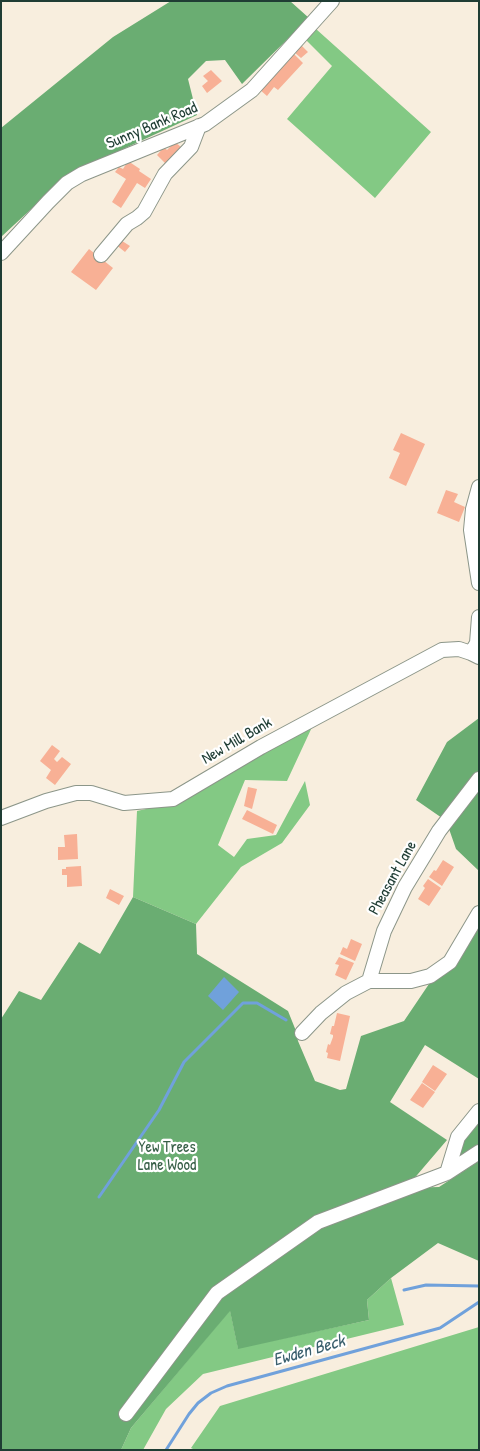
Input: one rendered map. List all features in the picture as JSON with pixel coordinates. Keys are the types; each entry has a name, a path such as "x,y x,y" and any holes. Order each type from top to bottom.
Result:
{"street":[{"name":"Sunny Bank Road","path":"1,253 67,183 82,174 205,124 252,90 332,1"},
{"path":"101,255 127,224 144,212 165,174 190,147 199,126"},
{"path":"479,487 473,509 471,530 479,582"},
{"path":"475,655 479,617"},
{"name":"New Mill Bank","path":"1,818 76,793 91,793 124,804 173,799 261,747 442,650 459,648 475,655"},
{"name":"Pheasant Lane","path":"369,981 384,931 405,887 439,831 479,779"},
{"path":"302,1033 321,1013 346,993 369,981 411,982 430,976 450,962 479,913"},
{"path":"447,1174 458,1137 479,1111"},
{"path":"126,1414 217,1293 318,1222 447,1174 479,1152"}],"green space":[{"path":"171,1 290,1 309,18 242,84 225,60 206,61 188,79 197,115 69,174 1,237 1,128 113,37"},
{"path":"316,29 431,132 375,198 287,119 332,66 305,39"},
{"path":"479,718 479,772 442,818 416,800 447,742"},
{"path":"313,725 287,781 245,780 218,845 234,857 247,839 276,835 305,781 310,805 282,843 241,867 196,924 133,897 137,811 173,803"},
{"path":"479,787 479,871 456,849 448,826"},
{"name":"Yew Trees Lane Wood","path":"133,897 196,924 197,954 288,1011 315,1081 340,1090 346,1089 361,1036 404,1021 431,981 479,922 479,1079 425,1045 390,1102 447,1140 406,1188 439,1187 479,1161 479,1261 438,1243 391,1278 367,1300 369,1320 238,1349 230,1311 131,1428 121,1450 1,1450 1,1019 19,991 41,1000 79,942 100,954"},
{"path":"479,1115 479,1148 454,1165 461,1138"},
{"path":"391,1278 404,1325 203,1374 166,1409 143,1450 121,1450 131,1428 230,1310 238,1348 369,1320 367,1300"},
{"path":"479,1327 479,1450 195,1450 191,1448 220,1406"}],"water":[{"path":"224,977 239,992 223,1010 208,996"}],"building":[{"path":"301,45 308,52 301,58 294,52"},
{"path":"293,53 303,63 278,90 274,87 267,96 259,89"},
{"path":"211,70 222,81 207,93 202,86 208,81 203,76"},
{"path":"175,142 181,147 166,164 157,155 164,147 167,150"},
{"path":"128,161 151,179 145,188 137,183 121,208 112,202 126,179 115,172 119,167 123,169"},
{"path":"119,239 130,246 125,252 115,244"},
{"path":"89,249 113,268 96,290 71,272"},
{"path":"401,433 425,444 406,486 389,478 400,453 393,450"},
{"path":"446,490 458,494 454,502 465,507 459,522 437,513"},
{"path":"52,745 60,751 54,759 57,762 62,757 71,764 55,785 46,778 51,770 40,761"},
{"path":"248,787 257,789 252,809 244,806"},
{"path":"247,810 277,825 273,834 242,819"},
{"path":"77,834 78,859 58,860 58,847 65,847 64,835"},
{"path":"443,860 454,867 442,886 429,877 434,870 436,871"},
{"path":"81,866 82,886 67,887 67,875 62,875 62,869"},
{"path":"428,879 441,888 429,906 418,899"},
{"path":"110,889 124,896 119,905 106,898"},
{"path":"351,939 362,944 355,961 340,954 343,947 347,949"},
{"path":"339,957 354,963 346,980 335,975 339,965 335,964"},
{"path":"337,1013 350,1016 340,1061 327,1058 328,1053 326,1052 328,1044 330,1045 333,1037 330,1034"},
{"path":"433,1065 447,1074 435,1091 422,1082"},
{"path":"422,1083 435,1092 423,1108 410,1100"}],"waterway":[{"path":"99,1197 159,1110 184,1062 243,1003 257,1003 286,1020"},
{"name":"Ewden Beck","path":"404,1290 426,1285 479,1286"},
{"name":"Ewden Beck","path":"166,1450 189,1414 198,1403 211,1393 227,1386 440,1328 479,1302"}]}
